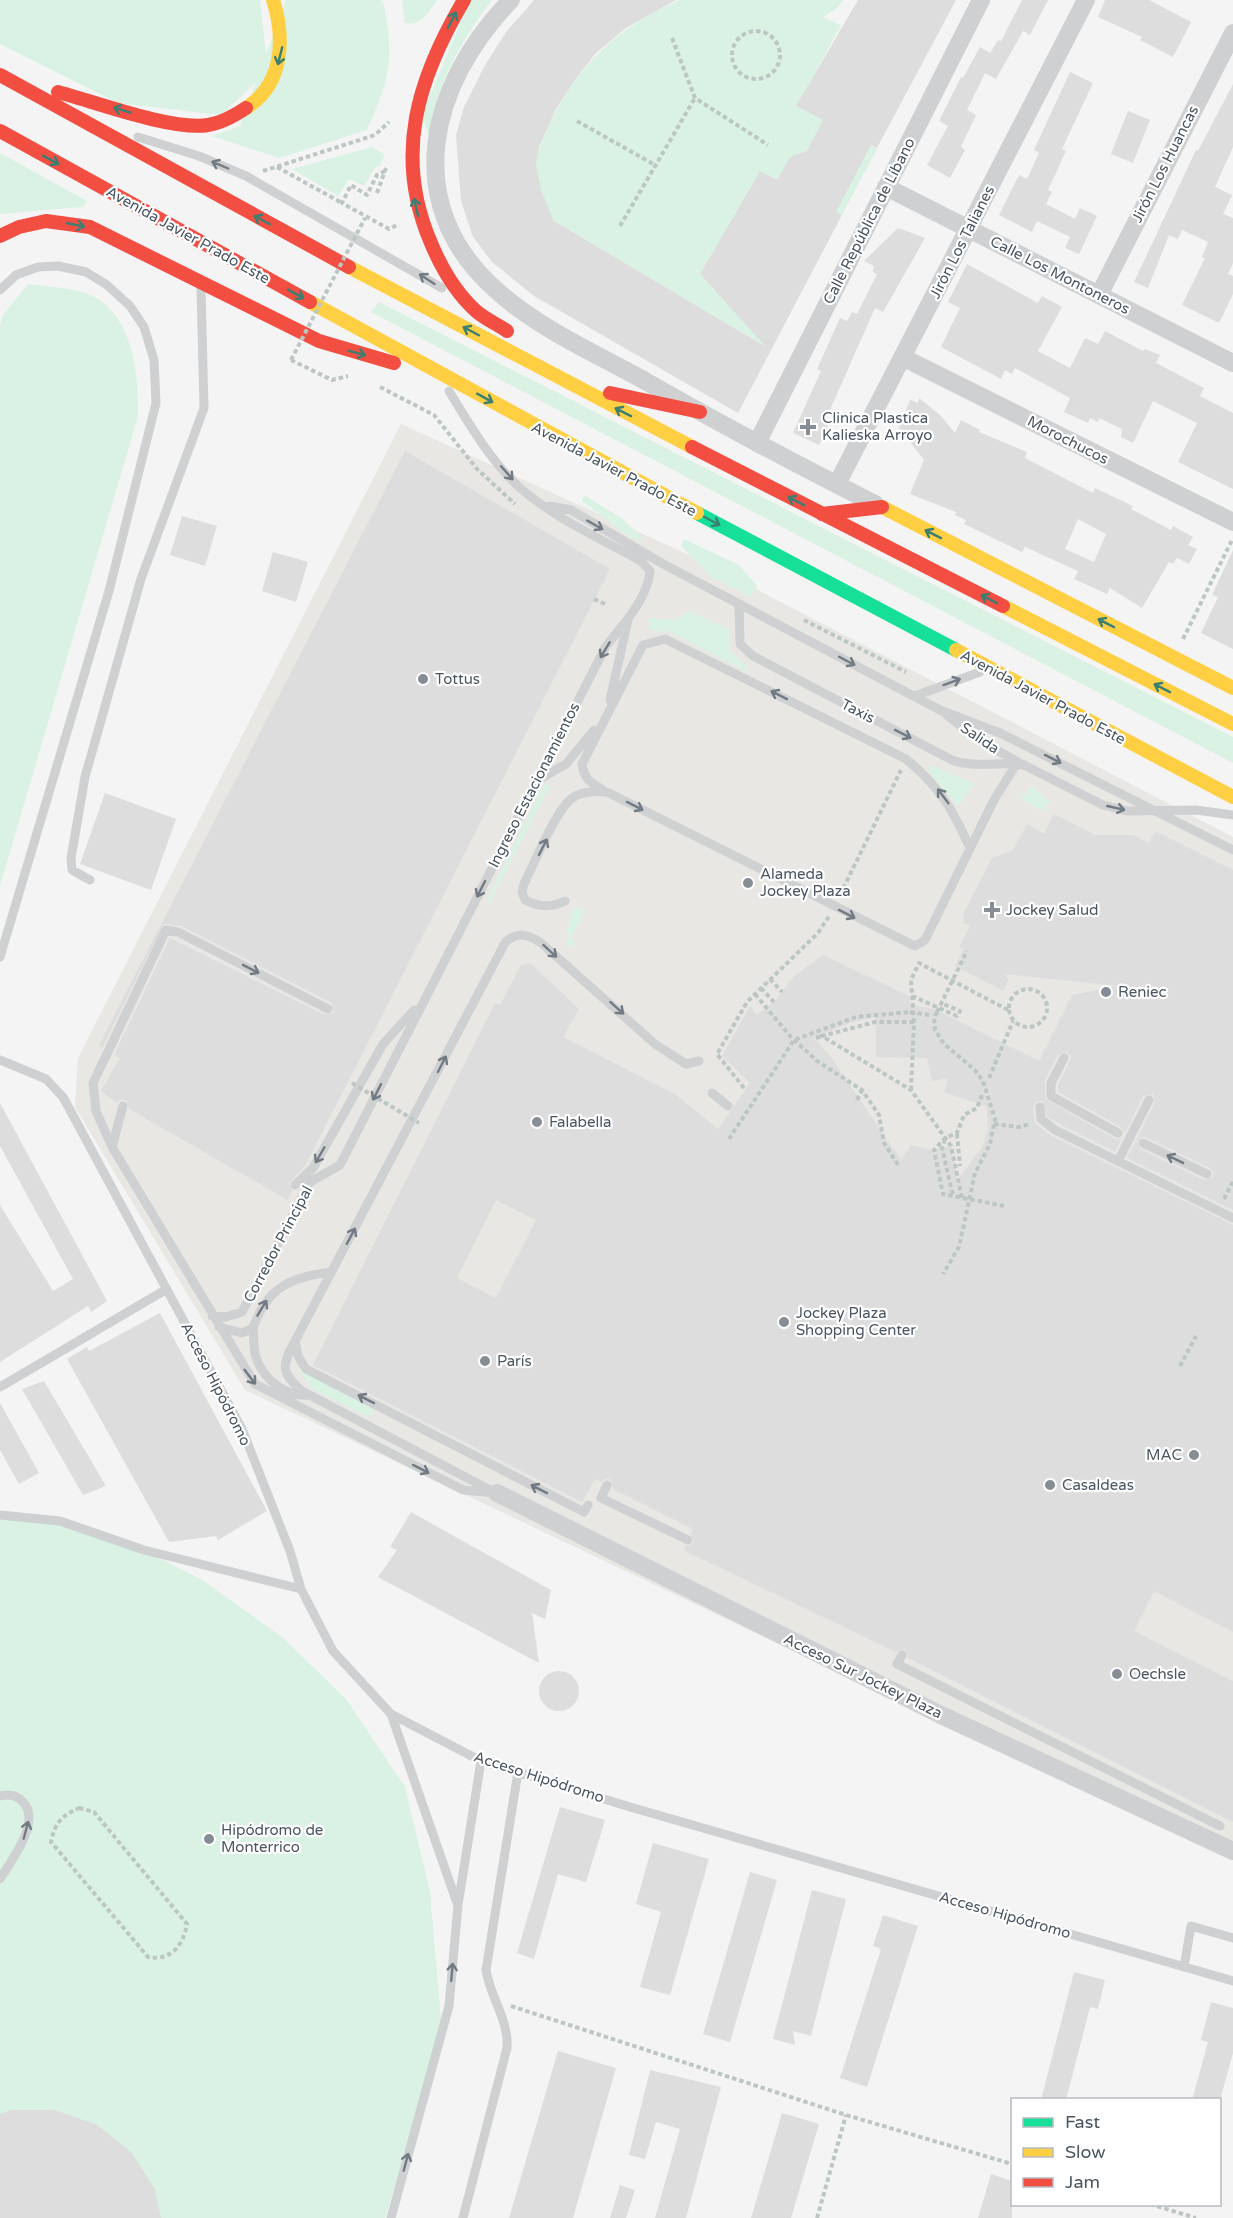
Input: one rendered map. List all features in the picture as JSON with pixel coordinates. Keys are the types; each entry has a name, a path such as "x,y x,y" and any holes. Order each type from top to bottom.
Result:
{"main road":[{"path":"3,77 172,124 194,127 221,123 243,112 259,98 278,64 283,36 273,0"},
{"path":"464,0 441,42 426,77 413,126 410,163 416,209 429,243 442,266 476,311 523,342 578,389 700,412"},
{"path":"3,77 227,201 578,389 1233,724"},
{"name":"Avenida Javier Prado Este","path":"0,131 439,373 989,669 1233,797"},
{"path":"0,236 19,227 46,221 90,227 319,341 439,373"},
{"path":"822,514 882,507 1226,694"},
{"path":"1184,699 1226,694"}],"street":[{"path":"511,0 470,51 442,112 436,134 434,159 439,207 461,248 483,278 512,303 700,412 882,507"},
{"name":"Calle República de Líbano","path":"757,443 981,0"},
{"name":"Jirón Los Talianes","path":"837,484 904,358 1086,0"},
{"name":"Jirón Los Huancas","path":"1099,295 1233,33"},
{"name":"Calle Los Montoneros","path":"886,187 1099,295 1232,359"},
{"name":"Morochucos","path":"904,358 1232,531"},
{"name":"Acceso Sur Jockey Plaza","path":"497,1493 940,1715 1219,1828 1233,1851"}],"lane":[{"path":"79,118 199,156 246,176 414,270 476,311"},
{"path":"0,290 16,275 38,267 58,266 86,272 107,285 130,306 144,327 154,360 156,403 109,591 0,957"},
{"path":"90,880 72,870 71,858 85,777 141,579 204,408 200,282"},
{"path":"439,373 472,429 495,459 519,486 542,504 571,510 740,604 940,710 1000,733 1233,850"},
{"name":"Ingreso Estacionamientos","path":"422,1002 606,646 629,617 649,581 650,571 641,561 542,504"},
{"name":"Taxis","path":"740,604 740,644 753,657 952,760 964,764 999,762 1022,764"},
{"path":"537,781 566,764 606,715 629,617"},
{"path":"970,848 953,810 929,777 906,759 664,639 643,645 582,764 583,774 588,782 909,945 920,944 970,848 1010,770 1022,764"},
{"path":"915,696 989,669"},
{"name":"Salida","path":"940,710 977,739 1103,805 1127,811 1196,810 1233,815"},
{"path":"565,901 554,906 537,905 525,900 522,892 524,884 562,809 572,798 595,791 607,792"},
{"path":"327,1008 178,932 165,930 93,1083 96,1111 112,1147 255,1384 463,1490 497,1493"},
{"path":"497,1493 310,1395 290,1380 284,1370 285,1359 506,941 514,936 527,934 540,942 655,1044 686,1064 699,1061"},
{"path":"295,1185 313,1168 383,1044 422,1002"},
{"name":"Corredor Principal","path":"211,1313 226,1317 242,1312 310,1182 340,1165 422,1002"},
{"path":"1064,1058 1051,1083 1051,1096 1092,1121 1118,1133"},
{"name":"Acceso Hipódromo","path":"0,1060 46,1079 63,1097 242,1429 290,1551 301,1589 333,1651 391,1714 481,1761 1233,1981"},
{"path":"712,1093 728,1106"},
{"path":"1118,1161 1149,1100"},
{"path":"112,1147 123,1106"},
{"path":"1040,1107 1041,1119 1055,1130 1233,1218"},
{"path":"1143,1143 1207,1174"},
{"path":"310,1395 298,1396 269,1381 256,1357 253,1328 260,1309 282,1287 301,1275 331,1272"},
{"path":"0,1387 167,1289"},
{"path":"219,1327 242,1333 253,1328"},
{"path":"295,1341 298,1356 306,1369 584,1512 588,1505"},
{"path":"607,1485 601,1498 688,1540"},
{"path":"0,1515 60,1521 144,1550 301,1589"},
{"path":"902,1655 897,1664 1219,1828"},
{"path":"391,1714 458,1905"},
{"path":"391,2218 449,2006 458,1905 481,1761"},
{"path":"463,2218 507,2048 508,2036 496,2001 488,1986 486,1970 518,1772"},
{"path":"0,1796 13,1795 25,1803 28,1826 26,1835 0,1879"},
{"path":"1184,1967 1191,1926 1233,1938"}],"path":[{"path":"750,32 766,33 778,44 780,60 772,74 757,80 749,78 736,69 732,54 738,40 743,35 750,32"},
{"path":"672,38 695,98 768,145"},
{"path":"620,226 695,98"},
{"path":"246,176 375,135 394,117"},
{"path":"577,121 655,165"},
{"path":"276,167 389,229 408,220"},
{"path":"342,202 351,185 367,195 377,175 385,170 376,193"},
{"path":"345,369 356,374 332,380 291,360 365,218"},
{"path":"294,341 304,346"},
{"path":"375,384 434,415 477,469 520,507"},
{"path":"1181,643 1232,531"},
{"path":"594,599 607,605"},
{"path":"804,620 906,672"},
{"path":"744,1088 717,1054 747,1002 818,933 834,908 906,759"},
{"path":"729,1139 794,1040 856,1017 910,1012 932,1016 937,1012 967,951"},
{"path":"910,1090 914,1022 911,980 919,963 1008,1010"},
{"path":"770,979 782,992"},
{"path":"761,988 774,1002"},
{"path":"1021,989 1034,990 1044,998 1047,1011 1041,1022 1024,1027 1013,1021 1008,1010 1011,997 1021,989"},
{"path":"755,994 794,1040 817,1061 862,1090 879,1114 884,1143 898,1165"},
{"path":"912,996 957,1016 960,1011 941,1003"},
{"path":"932,1016 935,1030 944,1044 975,1070 983,1081 989,1095 994,1124 990,1144 975,1173 959,1247 943,1274"},
{"path":"989,1078 1013,1021"},
{"path":"816,1038 875,1022 914,1022"},
{"path":"798,1032 803,1036"},
{"path":"822,1036 910,1090 951,1146 962,1198"},
{"path":"352,1083 419,1123"},
{"path":"857,1100 862,1090"},
{"path":"960,1166 957,1133 964,1115 976,1108 982,1095"},
{"path":"994,1124 1019,1127 1041,1119"},
{"path":"957,1133 945,1138 933,1150 943,1194 1004,1206"},
{"path":"945,1138 942,1148 952,1196"},
{"path":"1180,1366 1196,1336"},
{"path":"79,1808 94,1812 187,1924 184,1936 177,1948 160,1959 148,1957 51,1842 54,1826 64,1815 79,1808"},
{"path":"496,2001 846,2115 1011,2164"},
{"path":"817,2218 846,2115"},
{"path":"1154,2206 1196,2218"}],"shaded area":[{"path":"401,424 698,559 1233,837 1233,1860 245,1390 75,1107 78,1058"}],"green space":[{"path":"0,0 260,0 268,71 221,115 118,103 0,44"},
{"path":"286,0 381,0 387,24 389,55 381,96 367,130 279,158 212,136 240,126"},
{"path":"402,0 437,0 424,18 416,22 405,23"},
{"path":"470,0 492,0 450,66 437,102 430,140 422,115"},
{"path":"680,0 843,0 837,8 823,17 841,25 797,106 877,149 842,215 760,171 700,274 714,290 782,328 771,350 554,221 536,171 539,149 549,125 560,103 587,66 619,35 637,22"},
{"path":"372,147 385,155 379,166 376,166 364,186 349,179 338,196 292,169"},
{"path":"0,153 87,201 82,207 0,214"},
{"path":"28,284 88,294 103,303 115,315 130,346 137,382 138,416 0,886 0,326 3,315"},
{"path":"379,302 1233,737 1233,763 371,312"},
{"path":"584,495 623,519 645,541 631,538 582,501"},
{"path":"684,539 739,565 757,586 751,597 711,577 681,546"},
{"path":"689,611 730,630 729,650 748,668 747,672 673,633 650,630 649,618 676,620"},
{"path":"930,765 974,784 958,806 930,773"},
{"path":"544,784 551,788 546,793 489,904 487,900"},
{"path":"1032,786 1050,802 1043,811 1021,799"},
{"path":"574,906 584,911 571,938 575,944 573,949 567,942 568,927"},
{"path":"297,1367 375,1407 369,1417 313,1389"},
{"name":"Hipódromo de Monterrico","path":"0,1516 106,1532 201,1579 282,1637 346,1699 405,1787 430,1892 442,2031 385,2218 0,2218"}],"building":[{"path":"534,0 676,0 626,28 595,54 575,80 556,109 539,147 536,165 541,190 554,221 766,347 700,274 760,171 777,180 790,157 807,151 823,120 796,106 858,0 956,0 877,148 871,145 836,212 842,215 738,413 534,296 492,262 473,237 461,201 456,135 464,107 484,67 506,32"},
{"path":"1022,0 1048,0 1030,35 1023,31 996,79 985,73 967,110 976,115 961,147 965,150 950,178 927,165 948,126 939,121 961,77 963,78 980,47 990,53 998,40 1001,41"},
{"path":"1105,0 1149,0 1191,22 1173,57 1140,40 1142,37 1098,17"},
{"path":"1070,72 1093,83 1062,149 1066,151 1048,190 1052,192 1046,204 1075,219 1080,208 1097,216 1079,254 1065,248 1070,237 1037,221 1032,232 999,215 1019,175 1027,179 1039,153 1034,150"},
{"path":"1233,84 1233,147 1215,187 1232,195 1223,214 1233,218 1233,263 1228,274 1233,276 1233,294 1219,323 1182,305 1205,258 1202,257 1208,242 1182,230 1178,239 1169,235 1148,288 1134,282 1196,150 1198,151"},
{"path":"1128,111 1150,120 1133,163 1111,154"},
{"path":"898,228 925,238 883,312 875,308 826,419 830,421 819,445 793,433 821,371 817,369 840,318 847,321 852,312 857,314 877,274 873,272 874,266 864,261"},
{"path":"967,264 1038,303 1042,296 1062,307 1038,351 1070,368 1085,338 1098,344 1105,331 1143,351 1145,349 1160,355 1156,363 1204,388 1200,396 1233,413 1233,489 1178,462 1197,423 1153,401 1133,443 1121,437 1122,429 1099,418 1098,422 1090,418 1088,423 1064,412 1070,398 1015,368 1012,374 1005,370 1001,379 941,347 960,308 948,302"},
{"path":"919,398 940,415 955,433 961,420 980,430 979,432 1027,452 1025,458 1093,493 1095,488 1133,506 1131,509 1171,530 1173,526 1193,537 1188,545 1197,549 1189,564 1177,558 1173,564 1169,562 1142,608 1110,588 1107,594 1074,579 1078,571 1025,547 1022,552 964,524 966,520 955,515 956,512 910,494 924,460 899,428 910,400 918,403","holes":["1078,519 1106,534 1094,562 1065,549"]},
{"path":"405,451 610,569 305,1166 289,1183 292,1191 288,1200 129,1109 127,1101 122,1099 117,1103 101,1091 120,1058 114,1055 170,938 325,1015 334,1013 332,1003 181,926 164,924 102,1048 99,1045"},
{"path":"182,516 217,526 205,566 170,555"},
{"path":"1233,550 1233,649 1201,633 1218,597 1212,595"},
{"path":"273,552 308,562 296,602 262,591"},
{"path":"105,793 176,819 151,890 80,864"},
{"name":"Jockey Plaza Shopping Center","path":"1054,814 1095,835 1133,835 1149,843 1155,831 1233,870 1233,1210 1127,1158 1155,1103 1153,1094 1143,1096 1125,1133 1121,1127 1058,1092 1058,1085 1071,1058 1067,1052 1058,1055 1045,1080 1045,1099 1115,1139 1122,1138 1115,1152 1047,1116 1043,1101 1037,1101 1033,1108 1035,1123 1052,1136 1233,1225 1233,1632 1154,1591 1134,1631 1233,1681 1233,1822 908,1658 905,1649 896,1652 683,1550 685,1546 691,1546 694,1542 691,1534 693,1529 613,1489 610,1479 606,1478 601,1482 595,1479 582,1502 313,1365 495,1003 500,1005 521,965 530,963 579,1009 563,1037 675,1094 718,1129 750,1083 722,1056 750,1006 757,1015 776,1000 793,977 823,955 909,996 910,1005 934,1009 1039,1061 1072,995 1119,986 1004,974 1009,979 1003,991 955,966 963,949 959,947 970,926 964,923 963,914 992,858 1013,850 1027,824 1044,834","holes":["876,1017 876,1057 927,1058 932,1081 948,1078 944,1092 987,1107 988,1128 983,1146 958,1179 951,1146 931,1150 911,1145 901,1160 831,1057 814,1038 850,1023","1143,1136 1210,1168 1214,1173 1213,1177 1204,1180 1140,1149 1137,1141","496,1200 536,1220 496,1298 457,1278"]},
{"path":"0,1103 107,1301 91,1312 88,1306 0,1362 0,1205 53,1291 73,1279 0,1146"},
{"path":"160,1313 267,1511 218,1540 216,1536 169,1542 67,1359 87,1347 89,1351"},
{"path":"44,1381 106,1486 83,1495 22,1389"},
{"path":"0,1403 39,1473 19,1484 0,1450"},
{"path":"411,1512 551,1590 545,1619 532,1613 539,1663 378,1577 397,1550 390,1547"},
{"path":"559,1671 567,1672 573,1677 578,1683 578,1699 573,1705 567,1710 559,1711 551,1710 545,1705 540,1699 539,1691 540,1683 545,1677 551,1672"},
{"path":"560,1807 605,1820 586,1882 558,1874 534,1959 517,1953"},
{"path":"653,1843 709,1859 670,1995 640,1987 661,1912 636,1904"},
{"path":"750,1872 777,1880 730,2042 703,2034"},
{"path":"812,1890 846,1899 811,2036 793,2031 795,2045 773,2039"},
{"path":"883,1915 918,1926 867,2087 840,2078 881,1949 873,1946"},
{"path":"1074,1972 1105,1980 1098,2009 1090,2007 1067,2098 1042,2098"},
{"path":"1211,2002 1233,2008 1233,2053 1221,2098 1193,2098 1208,2042 1201,2040"},
{"path":"558,2051 616,2068 573,2218 509,2218"},
{"path":"650,2070 721,2087 686,2218 655,2218 680,2129 656,2122 645,2159 629,2155"},
{"path":"11,2110 55,2110 97,2125 131,2152 155,2189 161,2218 0,2218 0,2114"},
{"path":"782,2113 819,2124 791,2218 751,2218"},
{"path":"991,2174 1011,2181 1012,2218 978,2218"},
{"path":"620,2185 635,2190 626,2218 610,2218"}],"traffic: fast":[{"path":"697,513 956,650"}],"traffic: slow":[{"path":"246,108 259,98 268,86 278,59 279,30 273,0"},
{"path":"349,267 692,447"},
{"path":"310,302 697,513"},
{"path":"882,507 1233,688"},
{"path":"1003,606 1233,724"},
{"path":"956,650 1233,797"}],"traffic: jam":[{"path":"464,0 434,58 423,88 416,118 413,148 414,179 420,210 431,243 450,279 476,311 507,331"},
{"path":"0,75 349,267"},
{"path":"58,92 155,120 193,126 218,123 246,108"},
{"path":"0,131 310,302"},
{"path":"0,236 19,227 46,221 90,227 319,341 394,363"},
{"path":"610,393 700,412"},
{"path":"692,447 1003,606"},
{"path":"822,514 882,507"}],"place":[{"name":"Clinica Plastica Kalieska Arroyo","path":"808,427"},
{"name":"Tottus","path":"423,679"},
{"name":"Alameda Jockey Plaza","path":"748,883"},
{"name":"Jockey Salud","path":"992,910"},
{"name":"Reniec","path":"1106,992"},
{"name":"Falabella","path":"537,1122"},
{"name":"Jockey Plaza Shopping Center","path":"784,1322"},
{"name":"París","path":"485,1361"},
{"name":"MAC","path":"1194,1455"},
{"name":"CasaIdeas","path":"1050,1485"},
{"name":"Oechsle","path":"1117,1674"},
{"name":"Hipódromo de Monterrico","path":"209,1839"}]}
